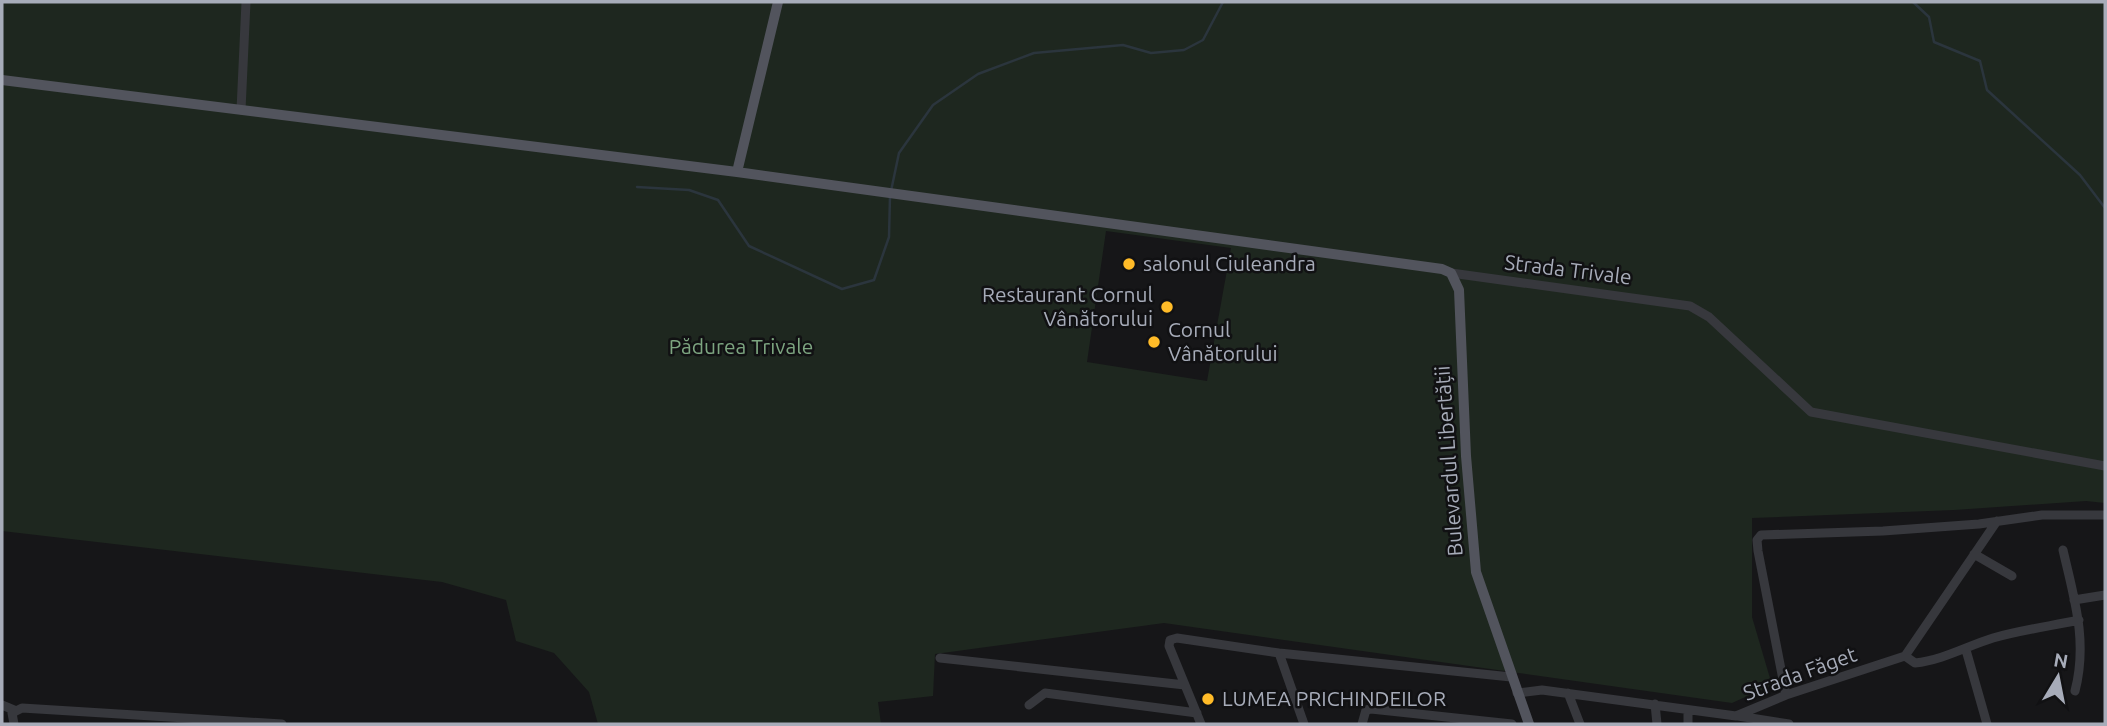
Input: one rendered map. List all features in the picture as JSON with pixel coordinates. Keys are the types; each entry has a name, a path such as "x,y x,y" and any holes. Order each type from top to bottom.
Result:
{"main road":[{"path":"737,172 778,2"},
{"name":"Strada Trivale","path":"2,80 737,172 1428,267 1451,273"},
{"name":"Bulevardul Libertății","path":"1451,273 1459,290 1466,466 1476,572 1529,724"}],"street":[{"path":"241,110 246,2"},
{"name":"Strada Trivale","path":"1451,273 1689,306 1709,317 1811,412 2105,466"},
{"path":"1786,695 1758,551 1757,540 1761,535 1870,532 2042,515 2105,515"},
{"path":"1905,656 1997,521"},
{"path":"2063,550 2079,620 2082,665 2075,691"},
{"path":"1974,554 2012,576"},
{"path":"2074,600 2105,595"},
{"name":"Strada Făget","path":"1517,693 1542,690 1569,693 1732,719 1786,695 1905,656 1915,663 1924,662 1966,650 1992,638 2079,620"},
{"path":"1201,724 1169,646 1170,640 1177,638 1279,653 1511,677"},
{"path":"1966,650 1987,724"},
{"path":"1279,653 1304,724"},
{"path":"940,658 1185,685"},
{"path":"1030,705 1045,693 1197,713"},
{"path":"1569,693 1580,724"},
{"path":"2,705 14,710 282,724"},
{"path":"1655,705 1657,724"},
{"path":"1362,724 1366,710 1371,709 1512,724"},
{"path":"14,710 14,724"},
{"path":"1688,710 1688,724"},
{"path":"1732,719 1789,724"}],"green space":[{"name":"Pădurea Trivale","path":"2,2 2105,2 2105,503 2086,501 1954,510 1752,518 1752,617 1772,685 1732,703 1164,623 935,654 933,696 878,702 881,724 598,724 589,692 554,653 516,641 506,600 442,582 2,531","holes":["1106,231 1231,248 1207,381 1087,362"]}],"waterway":[{"path":"891,191 899,153 933,105 978,74 1034,53 1123,45 1151,53 1184,50 1203,40 1223,2"},
{"path":"1913,2 1929,17 1934,42 1980,61 1987,90 2080,175 2105,208"},
{"path":"637,187 689,190 718,200 749,246 842,289 874,280 889,237 890,196"}],"place":[{"name":"salonul Ciuleandra","path":"1129,264"},
{"name":"Restaurant Cornul Vânătorului","path":"1167,307"},
{"name":"Cornul Vânătorului","path":"1154,342"},
{"name":"LUMEA PRICHINDEILOR","path":"1208,699"}]}
